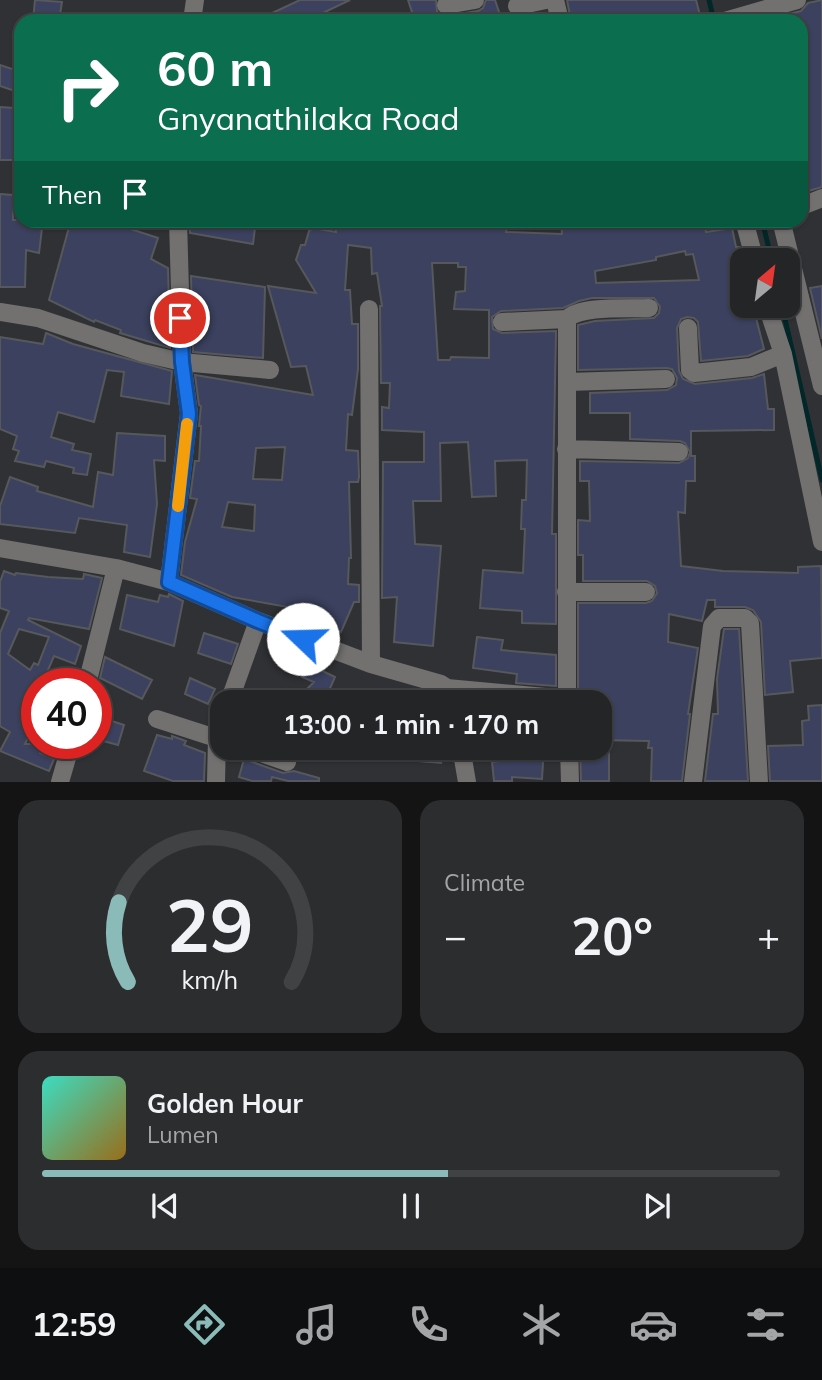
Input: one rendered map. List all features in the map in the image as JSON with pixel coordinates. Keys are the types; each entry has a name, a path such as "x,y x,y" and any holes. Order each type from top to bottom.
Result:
{"street":[{"path":"446,5 475,0"},
{"path":"517,9 546,0"},
{"path":"750,14 797,0"},
{"path":"169,582 189,414 182,362 178,228"},
{"path":"746,228 752,248"},
{"path":"783,228 816,336 822,386"},
{"path":"567,690 567,320 571,315 585,311 649,308"},
{"path":"369,309 371,664"},
{"path":"0,312 38,318 143,353 182,362 270,370"},
{"path":"771,318 783,354 822,542"},
{"path":"502,321 567,320"},
{"path":"688,328 690,370 694,373 751,367 783,354"},
{"path":"567,382 666,379"},
{"path":"566,449 679,452"},
{"path":"0,548 116,568 169,582 258,621 371,664 441,684 446,690"},
{"path":"91,668 116,568"},
{"path":"566,592 646,592"},
{"path":"693,782 712,626 719,618 745,618 750,623 759,782"},
{"path":"233,690 258,621"},
{"path":"157,719 210,731"},
{"path":"62,781 67,759"},
{"path":"216,782 218,760"},
{"path":"281,760 287,762"},
{"path":"463,760 467,782"},
{"path":"569,760 570,782"}],"building":[{"path":"35,0 62,2 60,14 34,14"},
{"path":"300,0 350,0 321,14 270,14"},
{"path":"408,0 436,0 437,12 442,14 413,14"},
{"path":"486,0 495,0 500,14 459,14 478,11 483,8"},
{"path":"567,0 696,0 700,14 570,14"},
{"path":"822,0 822,187 808,191 808,14 789,14 801,11 808,3"},
{"path":"0,65 14,70 14,91 0,86"},
{"path":"0,107 14,108 14,160 0,160"},
{"path":"0,194 13,195 14,228 42,228 39,253 26,250 25,287 0,287"},
{"path":"69,228 127,228 158,238 151,259 168,268 170,348 120,333 121,330 95,320 94,322 49,300"},
{"path":"190,228 255,228 253,244 190,233"},
{"path":"313,228 336,232 336,228 507,228 506,232 562,234 561,228 705,228 706,232 732,228 736,247 739,248 730,248 730,318 756,318 764,349 748,356 701,361 698,322 687,317 681,319 677,328 679,371 683,379 695,384 752,378 764,374 768,409 774,409 774,430 691,431 695,481 686,481 685,513 678,512 681,566 723,571 798,573 798,567 821,566 822,658 790,661 793,692 765,695 761,622 753,610 745,607 715,607 715,600 707,600 702,621 669,614 668,642 698,648 682,781 651,781 652,748 648,748 649,741 612,740 612,690 578,690 578,603 646,603 652,601 657,593 655,586 647,581 583,581 583,555 578,555 578,520 590,521 589,481 580,481 580,461 679,463 688,458 690,452 685,443 680,441 630,439 630,413 590,413 590,393 667,390 676,385 677,378 672,369 666,368 578,370 578,325 595,321 654,318 660,307 654,298 592,298 563,308 501,311 492,317 493,329 502,333 556,331 552,534 556,534 556,624 522,623 522,611 480,608 483,570 523,573 525,529 521,529 522,500 526,500 527,460 495,461 496,496 472,497 468,442 440,443 441,501 413,501 415,544 441,546 433,646 394,642 397,597 382,598 383,462 424,462 424,432 382,430 382,407 389,408 390,383 381,383 382,306 377,273 372,274 371,248 348,245 345,290 350,290 352,324 358,324 358,369 352,415 348,414 346,450 358,451 358,482 349,482 351,558 348,584 359,585 359,602 354,602 341,632 329,628 315,629 316,614 288,612 288,607 232,597 181,575 185,542 197,499 190,498 195,461 199,461 201,426 201,406 195,375 313,395 306,366 291,367 268,286 316,293 296,260 309,231","holes":["685,251 686,255 693,254 699,280 596,283 595,271 656,260 656,257","432,263 458,263 458,267 466,267 465,291 456,292 454,309 489,310 489,358 451,357 450,360 438,360","285,447 282,480 253,479 256,448","228,502 255,505 254,531 222,527"]},
{"path":"191,276 265,287 263,358 193,352"},
{"path":"822,286 822,339 810,288"},
{"path":"46,333 73,344 172,371 169,404 121,396 124,372 107,370 94,422 58,412 51,437 74,444 72,450 91,454 87,475 73,473 74,468 46,461 44,467 15,461 19,451 13,449 17,436 0,429 0,337 43,344"},
{"path":"117,433 165,436 165,461 154,460 157,504 150,557 124,552 127,525 79,518 75,533 0,524 0,506 10,477 38,487 37,491 93,507 98,472 113,475"},
{"path":"4,571 15,575 83,579 84,574 102,578 89,629 29,618 28,620 81,646 75,664 54,656 49,668 31,668 34,663 38,665 49,637 19,629 8,654 27,668 21,668 21,759 54,759 49,771 0,751 10,732 0,726 0,633 9,611 0,608 0,582"},
{"path":"169,594 183,601 174,646 120,629 127,595 158,602 160,595 168,597"},
{"path":"724,629 739,629 748,781 705,781 713,714 718,714 717,679"},
{"path":"204,633 238,644 231,664 198,653"},
{"path":"477,637 503,640 501,650 556,655 556,686 516,683 517,674 473,668"},
{"path":"105,657 152,680 142,699 112,684 112,668 102,668"},
{"path":"308,664 335,677 329,690 306,690 314,682 302,677"},
{"path":"190,678 215,689 210,690 208,704 185,694"},
{"path":"822,705 822,781 770,781 768,746 803,745 802,721 809,720 808,706"},
{"path":"112,721 124,725 118,745 112,743"},
{"path":"157,735 186,741 184,745 205,753 204,781 173,781 144,771"},
{"path":"244,760 247,760 283,773 294,771 319,778 319,781 288,781 272,777 271,781 252,781 239,777"},
{"path":"406,760 440,760 441,763"},
{"path":"543,760 542,779 512,777 512,781 494,781 492,762"},
{"path":"580,760 609,760 609,781 581,781"}],"waterway":[{"path":"709,0 712,14"},
{"path":"764,228 769,248"},
{"path":"785,318 822,480"}],"slow traffic":[{"path":"178,506 187,424"}],"route":[{"path":"180,318 182,362 189,414 169,582 303,639"}]}
